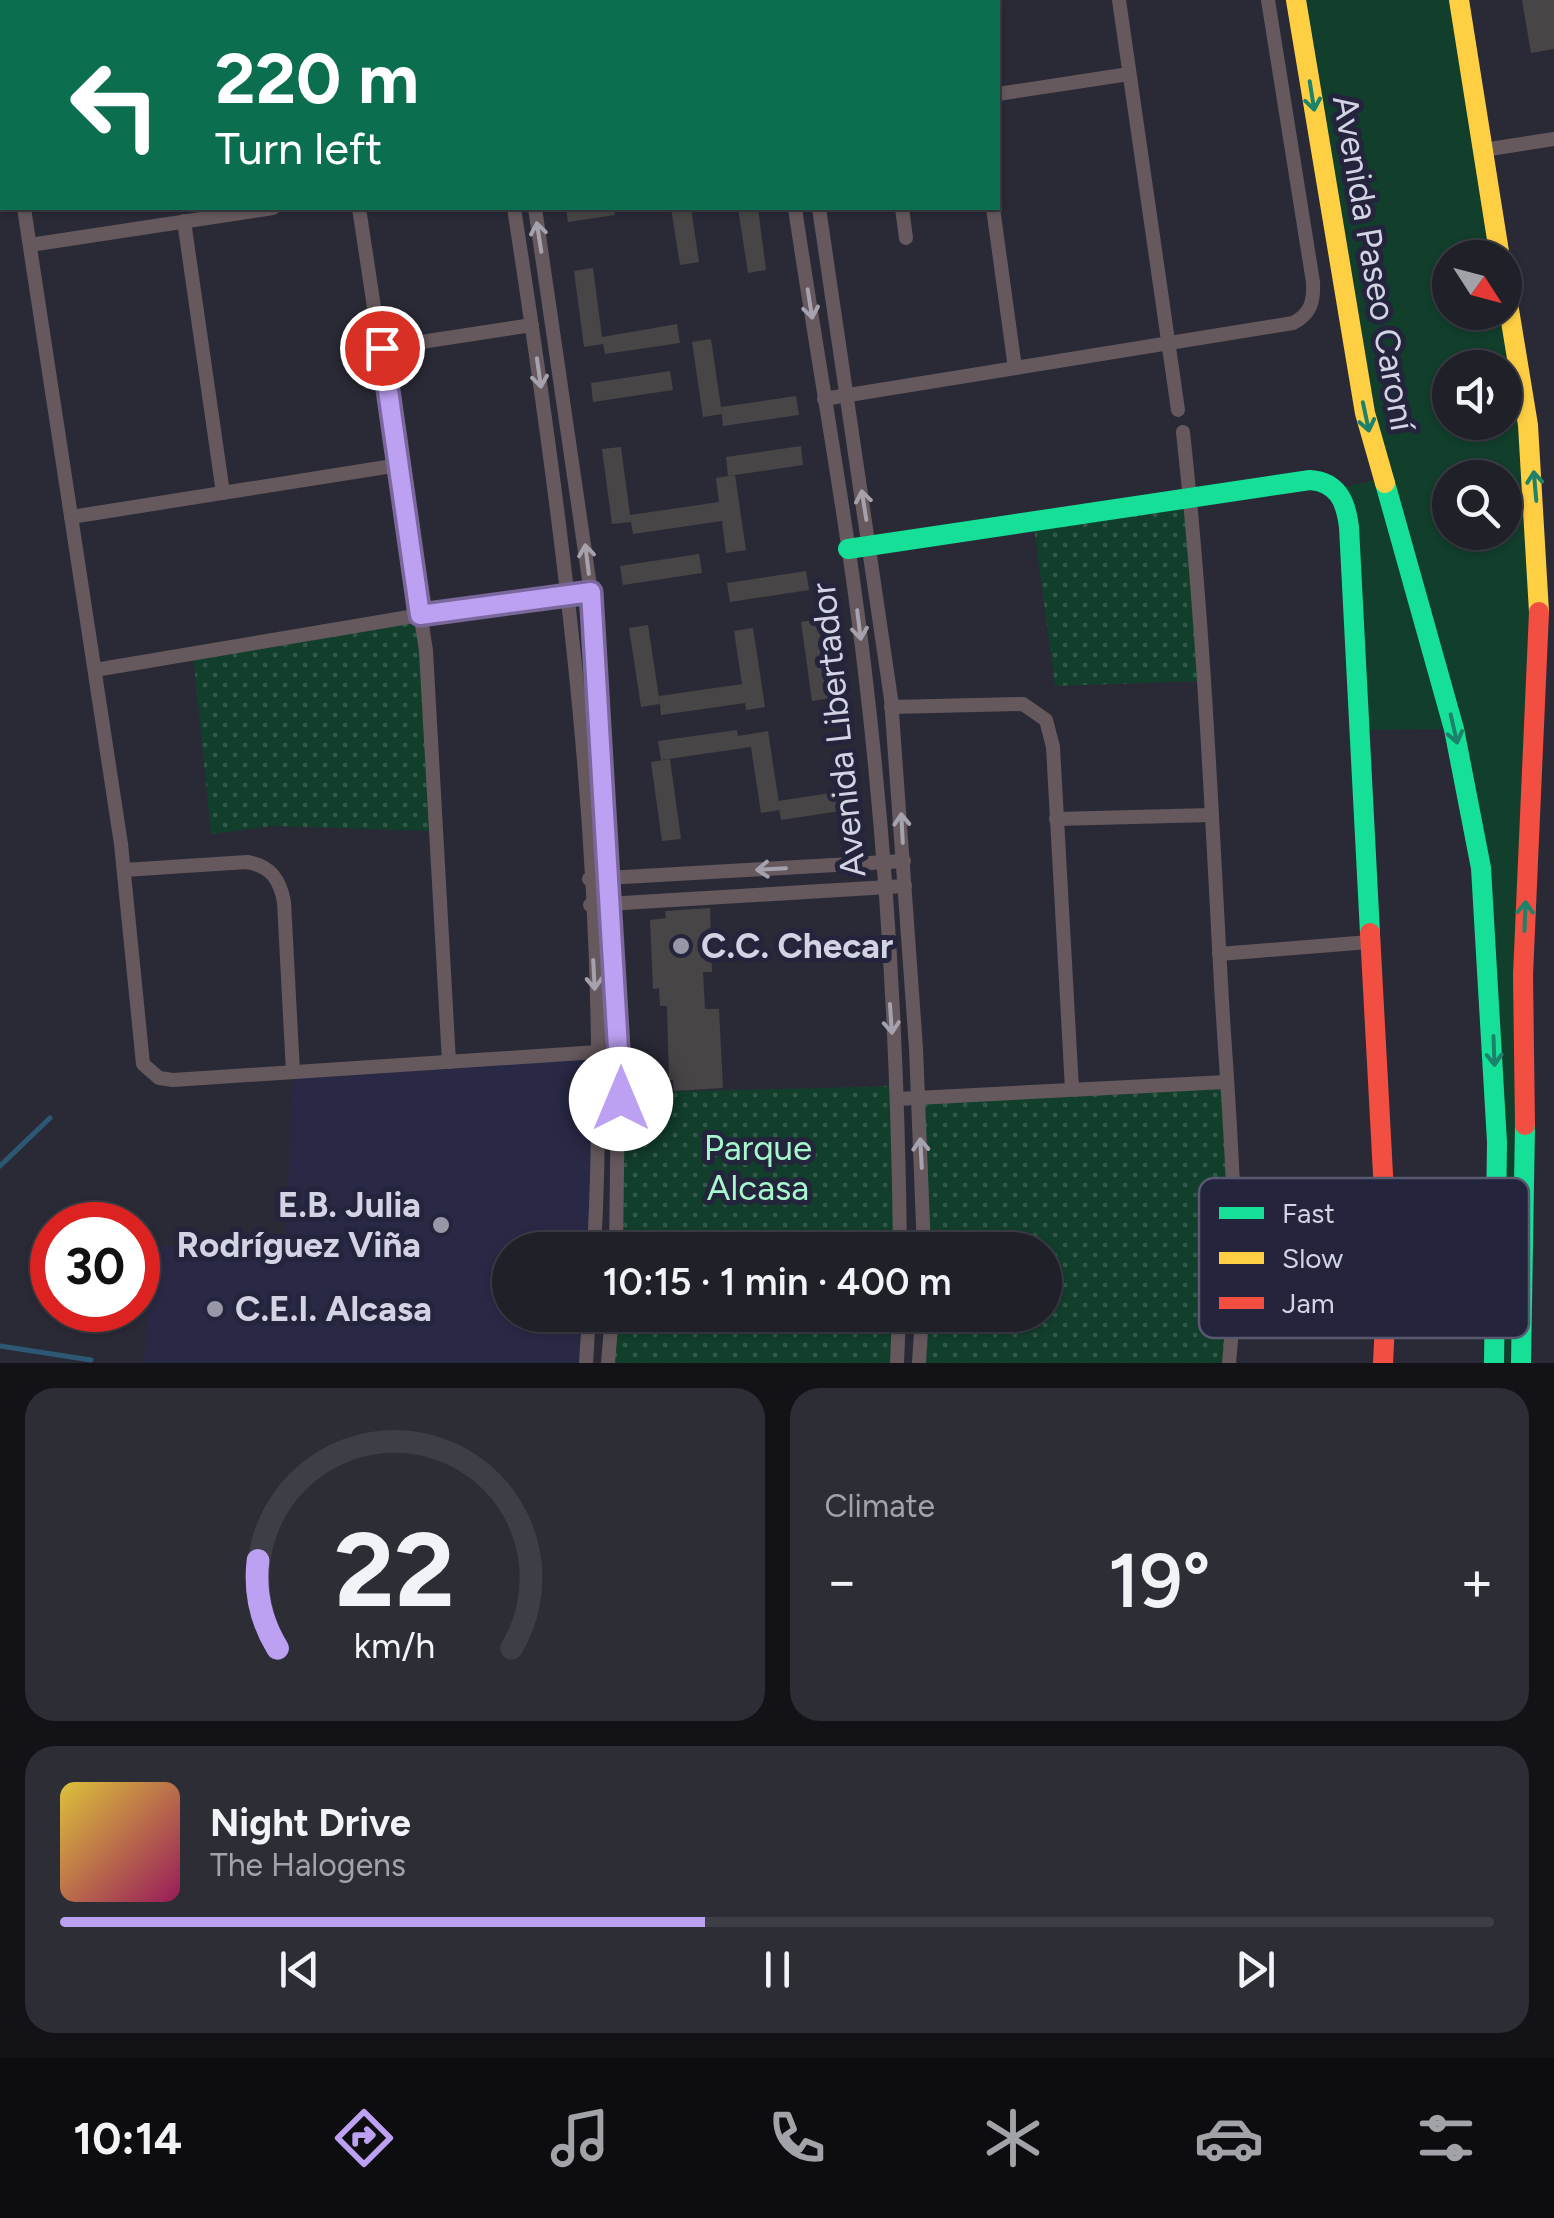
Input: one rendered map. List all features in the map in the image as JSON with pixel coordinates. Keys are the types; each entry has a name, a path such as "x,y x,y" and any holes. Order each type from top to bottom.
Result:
{"street":[{"path":"1119,0 1178,410"},
{"path":"824,399 1293,323 1313,302 1268,0"},
{"name":"Avenida Paseo Caroní","path":"1296,0 1365,413 1454,728 1481,868 1497,1178"},
{"path":"1459,0 1497,240"},
{"path":"1000,94 1129,74"},
{"path":"1483,150 1554,139"},
{"path":"24,210 124,870 139,1049 147,1069 173,1080 598,1052"},
{"path":"30,246 260,210"},
{"path":"358,210 382,348 430,697 449,1062"},
{"path":"514,210 570,595 598,1052 594,1232"},
{"path":"534,210 591,592 620,1053 616,1232"},
{"name":"Avenida Libertador","path":"795,210 848,549 872,736 897,1099 900,1232"},
{"name":"Avenida Libertador","path":"819,210 892,708 923,1232"},
{"path":"902,210 906,238"},
{"path":"993,210 1015,368"},
{"path":"184,222 223,493"},
{"path":"382,348 532,325"},
{"path":"1512,330 1528,425 1540,579 1523,975 1526,1178"},
{"path":"1183,432 1211,814 1230,1178"},
{"path":"71,517 399,465"},
{"path":"848,549 1317,480 1330,484 1343,498 1349,527 1383,1178"},
{"path":"95,670 420,615 591,592"},
{"path":"892,708 1017,704 1034,708 1046,720 1051,735 1072,1090"},
{"path":"1056,819 1211,814"},
{"path":"589,879 904,861"},
{"path":"124,870 247,862 264,866 275,876 284,902 293,1072"},
{"path":"590,904 905,886"},
{"path":"1219,954 1370,942"},
{"path":"897,1099 1226,1082"},
{"path":"586,1363 589,1332"},
{"path":"608,1363 611,1332"},
{"path":"897,1363 898,1332"},
{"path":"919,1363 921,1332"},
{"path":"1229,1363 1231,1338"},
{"path":"1383,1363 1384,1338"},
{"name":"Avenida Paseo Caroní","path":"1494,1338 1494,1363"},
{"path":"1521,1363 1522,1338"}],"shaded area":[{"name":"E.B. Julia Rodríguez Viña","path":"598,1052 594,1232 492,1232 492,1332 588,1332 586,1363 144,1363 147,1332 160,1332 160,1245 285,1254 293,1072"}],"green space":[{"path":"1296,0 1459,0 1497,240 1432,240 1432,330 1508,330 1512,350 1432,350 1432,440 1522,440 1522,407 1533,468 1523,1178 1494,1178 1494,1049 1454,729 1359,730 1349,527 1335,489 1380,479"},
{"path":"1190,498 1204,681 1055,686 1033,521"},
{"path":"421,615 436,831 273,826 211,834 193,654"},
{"path":"1226,1082 1227,1178 1199,1178 1199,1338 1229,1338 1229,1363 919,1363 921,1332 1062,1332 1062,1232 923,1232 918,1097"},
{"name":"Parque Alcasa","path":"896,1086 900,1232 617,1232 621,1093"},
{"path":"611,1332 898,1332 897,1363 608,1363"},
{"path":"1494,1338 1521,1338 1521,1363 1494,1363"}],"building":[{"path":"1522,0 1554,0 1554,49 1531,53"},
{"path":"566,210 614,210 615,215 568,222"},
{"path":"671,210 691,210 699,262 680,265"},
{"path":"738,210 758,210 766,270 748,273"},
{"path":"593,268 602,337 677,324 680,343 605,354 603,344 584,347 574,271"},
{"path":"711,339 722,414 703,417 692,342"},
{"path":"670,371 673,390 593,402 591,383"},
{"path":"796,396 799,415 723,426 721,407"},
{"path":"801,446 803,465 728,476 726,457"},
{"path":"621,447 630,515 719,502 716,478 735,475 746,550 726,553 722,521 633,534 631,522 612,524 602,449"},
{"path":"699,554 702,573 623,585 620,566"},
{"path":"806,571 809,590 730,602 727,583"},
{"path":"820,619 831,698 812,701 801,622"},
{"path":"648,625 660,704 641,707 629,628"},
{"path":"753,628 765,707 746,710 745,703 661,715 659,696 742,684 734,631"},
{"path":"737,730 738,736 768,731 780,810 761,813 751,747 661,760 658,741"},
{"path":"670,759 681,839 662,841 651,762"},
{"path":"857,789 860,808 781,820 778,801"},
{"path":"710,908 712,972 703,972 705,1009 719,1009 723,1088 674,1091 673,1080 669,1080 667,1006 660,1006 659,988 653,989 650,920 666,918 665,911"}],"waterway":[{"path":"0,1166 50,1118"},
{"path":"0,1346 91,1360"}],"traffic: fast":[{"path":"848,549 1310,480 1334,489 1346,509 1349,527 1370,933"},
{"path":"1385,483 1454,729 1481,868 1497,1178"},
{"path":"1524,1178 1525,1125"},
{"path":"1494,1338 1494,1363"},
{"path":"1521,1338 1521,1363"}],"traffic: slow":[{"path":"1296,0 1365,413 1385,483"},
{"path":"1459,0 1497,240"},
{"path":"1512,330 1528,425 1539,612"}],"traffic: jam":[{"path":"1525,1125 1523,975 1539,612"},
{"path":"1370,933 1383,1178"},
{"path":"1383,1363 1384,1338"}],"place":[{"name":"C.C. Checar","path":"681,946"},
{"name":"E.B. Julia Rodríguez Viña","path":"441,1225"},
{"name":"C.E.I. Alcasa","path":"215,1309"}],"route":[{"path":"382,348 420,615 591,592 619,1014 621,1099"}]}
